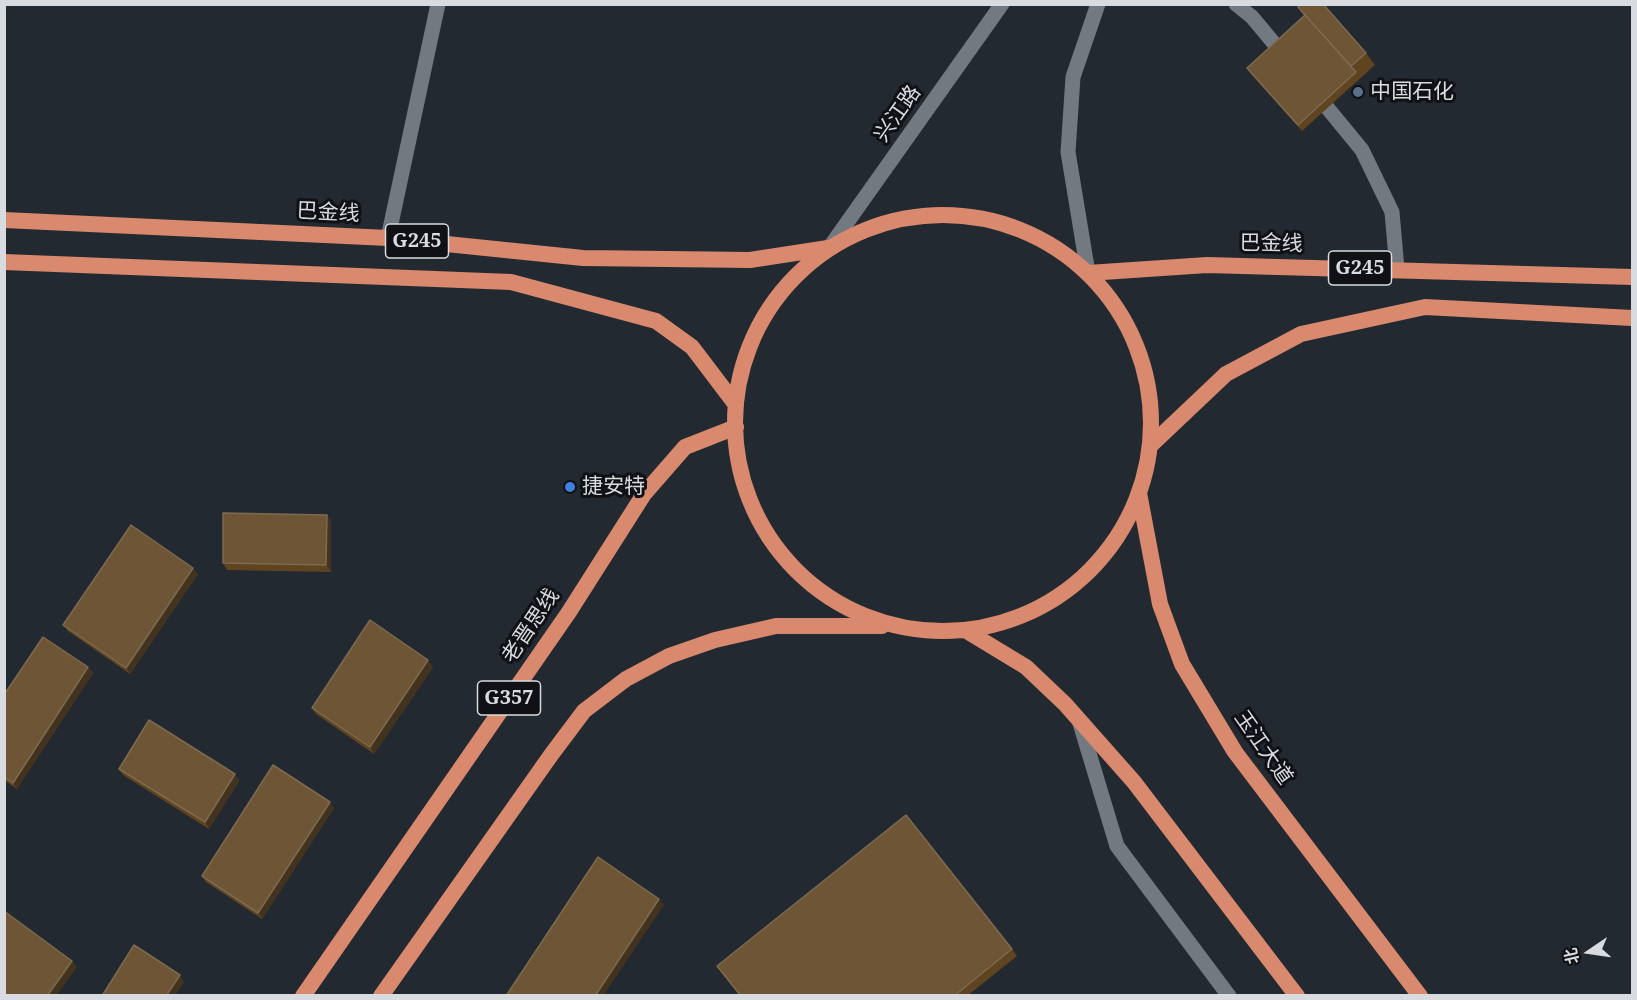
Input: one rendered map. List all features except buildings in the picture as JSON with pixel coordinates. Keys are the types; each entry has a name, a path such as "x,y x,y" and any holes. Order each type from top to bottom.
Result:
{"highway":[{"path":"381,996 584,711 626,678 669,656 696,646 776,626 898,626 931,631 965,630 1022,616 1072,587 1112,545 1139,493 1150,446 1150,398 1139,352 1118,310 1088,273 1051,244 1008,224 963,214 916,215 871,227 829,248 793,278 765,316 745,359 736,405 740,466 752,504 771,538 789,562 826,595 860,614 898,626"},
{"name":"巴金线","path":"4,220 388,238 583,258 750,260 829,248"},
{"name":"G245","path":"4,262 511,282 656,321 692,347 736,405"},
{"name":"巴金线","path":"1088,273 1207,265 1632,277"},
{"name":"G245","path":"1150,446 1227,374 1301,334 1425,307 1632,318"},
{"name":"老晋思线","path":"303,996 569,612 644,494 685,447 736,427"},
{"name":"玉江大道","path":"1139,493 1160,604 1182,664 1235,752 1420,996"},
{"path":"965,630 1026,667 1079,720 1134,782 1298,996"}],"main road":[{"path":"388,238 438,4"},
{"name":"兴江路","path":"829,248 1002,4"},
{"path":"1088,273 1068,152 1073,77 1098,4"},
{"path":"1236,4 1252,17 1362,150 1392,212 1397,269"},
{"path":"1079,720 1117,846 1229,996"}],"place":[{"name":"中国石化","path":"1358,92"},
{"name":"捷安特","path":"570,487"}]}
